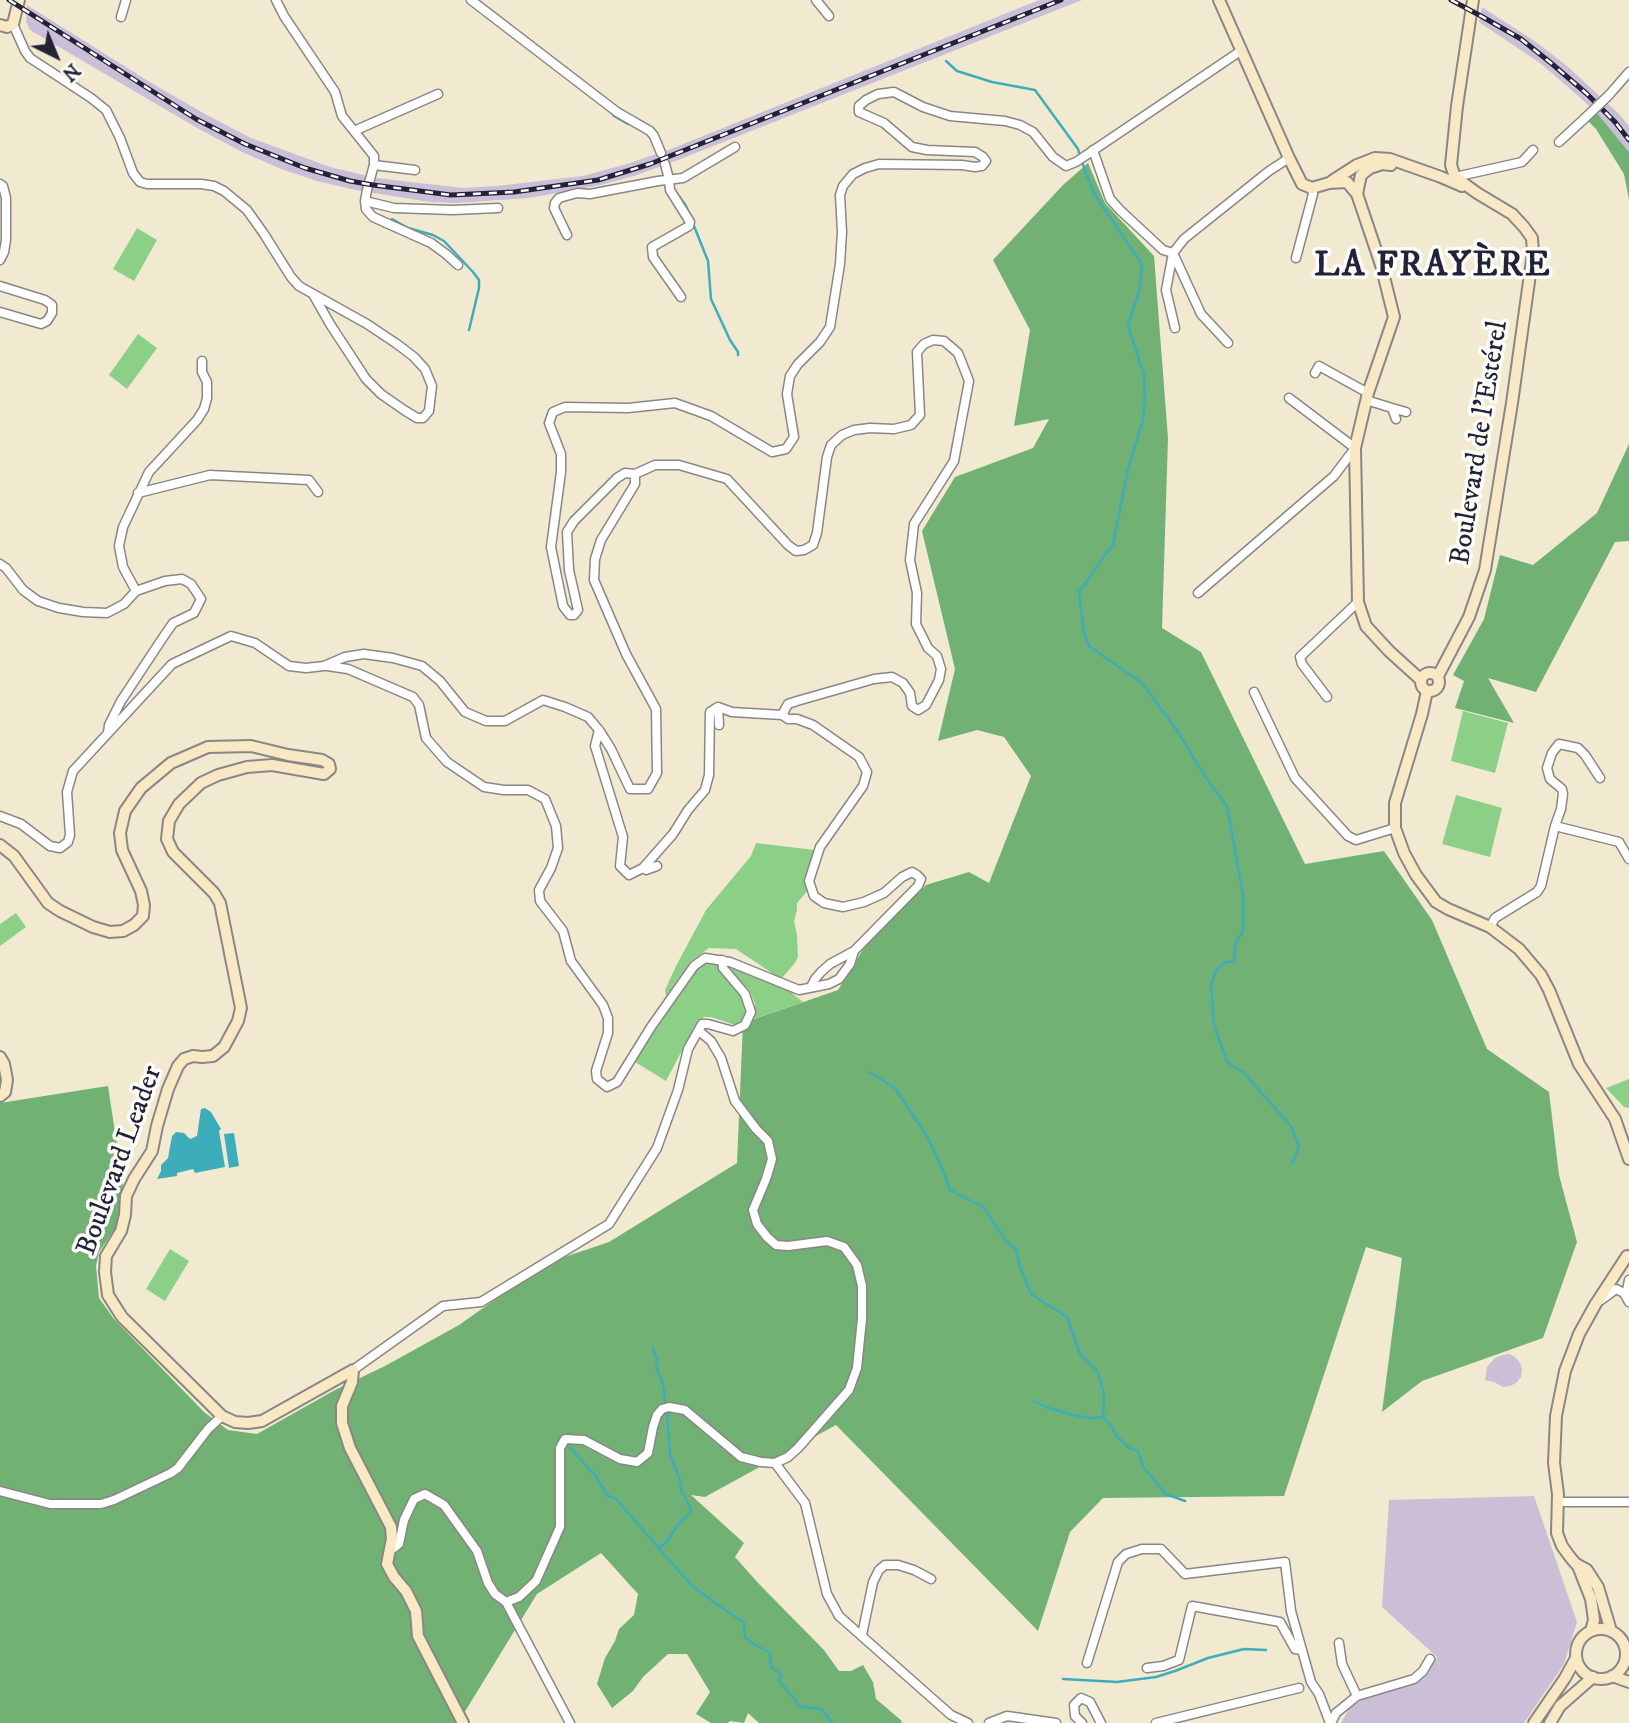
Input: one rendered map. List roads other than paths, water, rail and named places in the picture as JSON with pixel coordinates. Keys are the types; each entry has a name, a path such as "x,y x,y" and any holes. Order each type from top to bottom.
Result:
{"street":[{"path":"19,0 13,24 25,51 30,58 91,97 106,110 139,182 214,186 247,210 299,286 313,294 397,344 425,369 432,386 429,411 423,418 417,418 404,410 381,394 366,379 313,294"},
{"path":"121,17 126,0"},
{"path":"276,0 335,92 342,116 374,156 365,201 366,209 373,217 431,243 458,265"},
{"path":"471,0 617,113 650,131 661,153"},
{"path":"816,0 828,16"},
{"path":"1219,0 1289,158 1302,184 1312,188 1296,258"},
{"path":"1473,0 1457,106 1451,165 1455,177 1522,162 1534,149"},
{"path":"0,25 7,27 13,24"},
{"path":"782,715 788,704 874,679 892,677 903,683 910,693 912,706 918,710 926,705 939,680 941,669 937,656 928,648 916,624 917,593 910,559 914,524 954,461 969,381 958,353 944,341 933,340 924,344 918,352 920,415 911,425 894,429 854,430 842,435 831,445 817,533 813,545 804,550 796,551 788,545 727,479 679,465 655,465 635,474 625,473 617,478 574,521 567,532 569,570 578,610 575,615 570,615 564,607 551,547 561,472 561,454 549,423 553,412 565,407 628,408 675,403 711,416 772,452 786,449 794,437 787,394 790,376 830,327 840,264 840,195 843,186 853,174 879,164 975,167 982,166 986,161 975,152 912,147 884,123 859,112 859,106 878,94 894,92 923,107 950,116 1020,125 1032,132 1053,157 1066,166 1076,162 1242,50"},
{"path":"1559,142 1609,95 1629,72"},
{"path":"354,131 438,94"},
{"path":"567,235 554,208 559,198 682,178 735,147"},
{"path":"1089,153 1110,199 1163,250 1172,253 1201,314 1228,343"},
{"path":"1175,328 1166,290 1172,253 1184,239 1289,158"},
{"name":"Boulevard de l'Estérel","path":"1312,188 1329,183 1352,168 1375,158 1390,159 1477,193"},
{"path":"665,164 670,190 690,222 689,226 652,247 653,257 681,297"},
{"name":"Boulevard de l'Estérel","path":"1357,194 1361,175 1370,167 1382,164 1408,166"},
{"path":"374,165 415,170"},
{"path":"1441,177 1451,165"},
{"name":"Boulevard de l'Estérel","path":"1438,676 1469,617 1485,570 1533,253 1532,237 1512,214 1455,177"},
{"path":"1329,183 1347,182 1357,194 1381,265 1394,317 1367,397 1355,448 1358,602 1366,626 1388,651 1421,680 1423,688 1433,691 1440,683 1438,676 1433,673 1427,673 1421,680"},
{"path":"0,184 6,198 6,240 0,260"},
{"path":"365,201 394,208 498,208"},
{"path":"0,286 44,300 52,305 52,313 47,321 41,324 0,312"},
{"path":"136,592 123,567 119,546 123,527 149,472 204,409 207,398 202,361"},
{"path":"1315,373 1319,366 1367,397 1406,412"},
{"path":"1289,398 1355,448"},
{"path":"1392,408 1395,419"},
{"path":"1198,593 1335,476 1355,448"},
{"path":"324,666 345,657 364,654 422,666 440,681 465,712 486,721 505,720 543,700 565,706 588,718 599,730 630,789 648,789 657,773 656,709 626,654 594,580 595,559 601,540 635,484 635,474"},
{"path":"138,493 210,475 309,480 318,492"},
{"path":"0,564 23,590 38,601 59,608 107,612 124,604 136,592 165,581 182,579 191,584 201,599 194,612 173,623 121,701 107,733"},
{"path":"1327,697 1302,664 1300,657 1358,602"},
{"path":"0,816 21,824 50,846 60,848 68,842 70,835 67,792 74,771 172,664 231,636 256,643 289,666 348,669 414,697 419,705 426,738 447,762 484,787 528,790 545,799 556,826 558,848 539,890 540,901 563,931 571,961 603,1005 608,1018 608,1033 596,1071 597,1079 607,1087 617,1082 650,1027 694,966 705,958 743,966 799,990 829,984 839,979 850,964 854,951"},
{"path":"1427,691 1395,803 1395,828 1404,852 1416,875 1436,902 1490,927 1519,949 1541,975 1579,1064 1615,1119 1629,1159"},
{"path":"1254,692 1295,778 1348,836 1356,840 1395,828"},
{"path":"643,869 705,790 709,775 710,712 718,707"},
{"path":"718,707 732,712 782,715 813,725 859,757 867,772 863,786 820,847 809,881 814,896 824,903 843,907 884,893 912,872 921,879 918,886 854,951 830,964 815,979 811,988"},
{"path":"718,707 719,725"},
{"path":"729,722 732,712"},
{"path":"599,730 595,746 623,837 620,866 629,874 657,866"},
{"path":"1490,927 1495,918 1529,899 1541,886 1563,794 1562,789 1550,779 1547,768 1552,753 1559,744 1578,748 1600,778"},
{"name":"Boulevard Leader","path":"0,845 14,856 48,903 93,927 110,932 123,931 143,916 144,905 141,891 122,850 120,833 125,811 141,788 171,763 208,747 251,746 322,760 329,764 330,769 324,774 272,765 247,767 218,775 201,783 179,804 169,821 167,839 173,852 214,893 220,903 241,1008 238,1021 224,1047 213,1056 184,1059 178,1066 164,1101 152,1151 126,1196 121,1231 106,1256 104,1272 108,1295 122,1317 222,1416"},
{"path":"1555,826 1619,842 1629,859"},
{"path":"0,1491 50,1504 101,1504 114,1500 178,1468 208,1429 222,1416 235,1422 262,1421 353,1370 443,1307 481,1302 609,1224 657,1148 678,1090 688,1049 702,1024 733,1031 745,1025 751,1012 745,993 723,968 722,960"},
{"path":"506,1602 519,1597 536,1581 560,1527 560,1448 565,1439 584,1440 620,1459 637,1462 648,1453 657,1415 662,1409 670,1407 685,1410 741,1457 775,1463 798,1448 849,1390 857,1368 862,1286 857,1265 844,1247 827,1241 776,1245 757,1224 753,1210 772,1158 768,1141 735,1101 721,1058 712,1041 699,1031"},
{"path":"0,1057 7,1080 5,1092 0,1096"},
{"path":"1591,1631 1594,1620 1587,1587 1577,1564 1562,1546 1557,1534 1556,1416 1562,1383 1579,1334 1595,1305 1628,1260"},
{"path":"1628,1300 1629,1280"},
{"path":"1595,1305 1616,1289 1624,1293 1628,1300"},
{"path":"353,1370 352,1382 342,1406 342,1423 350,1448 391,1527 387,1564 416,1611 418,1636 463,1723"},
{"path":"775,1463 805,1503 827,1594 839,1616 951,1715 968,1723"},
{"path":"390,1549 399,1545 404,1520 414,1499 425,1494 444,1505 477,1551 488,1583 495,1594 506,1602 570,1723"},
{"path":"1558,1502 1629,1502"},
{"path":"1087,1663 1118,1562 1126,1554 1142,1549 1161,1549 1185,1574 1285,1562 1291,1611 1301,1650 1311,1682 1331,1723"},
{"path":"1577,1564 1587,1570 1598,1587 1612,1631"},
{"path":"862,1635 873,1582 885,1565 898,1565 932,1579"},
{"path":"1147,1668 1180,1660 1192,1606 1280,1622 1295,1648 1301,1650"},
{"path":"1591,1631 1612,1631 1625,1646 1627,1663 1612,1676 1593,1677 1582,1670 1576,1658 1579,1642 1591,1631"},
{"path":"1339,1643 1342,1664 1357,1696"},
{"path":"1534,1723 1576,1658"},
{"path":"1331,1723 1336,1713 1357,1696 1414,1679 1430,1659"},
{"path":"1612,1676 1629,1682"},
{"path":"1550,1723 1560,1706 1593,1677"},
{"path":"1156,1723 1299,1688"},
{"path":"1082,1723 1075,1716 1074,1705 1081,1698 1090,1702 1101,1723"},
{"path":"989,1723 1007,1716 1056,1723"}],"water":[{"path":"205,1108 211,1112 221,1129 219,1131 225,1167 195,1173 193,1169 177,1173 177,1176 157,1179 161,1165 168,1158 172,1136 176,1132 184,1133 190,1139 197,1136 201,1109"},
{"path":"234,1133 239,1166 229,1168 224,1134"}],"waterway":[{"path":"946,61 957,71 992,82 1035,90 1078,149 1080,156"},
{"path":"608,109 628,124"},
{"path":"1082,162 1094,194 1142,264 1139,291 1128,326 1144,375 1145,403 1113,544 1079,592 1084,633 1089,646 1142,683 1227,806 1243,895 1243,931 1236,943 1234,961 1224,963 1216,970 1211,985 1214,1025 1227,1062 1243,1072 1290,1125 1299,1146 1292,1164"},
{"path":"679,196 686,206 708,261 711,299 738,355"},
{"path":"392,219 444,241 479,280 469,330"},
{"path":"869,1072 895,1088 927,1136 950,1190 983,1207 1007,1242 1016,1249 1031,1294 1067,1317 1080,1354 1097,1370 1104,1394 1103,1417 1115,1434 1129,1448 1138,1451 1143,1467 1166,1494 1185,1501"},
{"path":"653,1347 665,1402"},
{"path":"1034,1401 1069,1414 1089,1418 1103,1417"},
{"path":"659,1548 691,1509 681,1490 670,1454 667,1412"},
{"path":"569,1447 595,1475 608,1496 615,1498 691,1585 744,1622 745,1637 770,1653 771,1667 781,1674 779,1681 801,1707 821,1709 833,1723"},
{"path":"1063,1679 1117,1682 1156,1677 1208,1658 1244,1649 1266,1650"}],"railway":[{"path":"9,0 196,119 245,144 305,168 350,181 451,195 514,192 598,180 650,164 1061,0"},
{"path":"1451,0 1521,39 1587,94 1629,140"}],"district":[{"name":"LA FRAYÈRE","path":"1433,268"}]}
